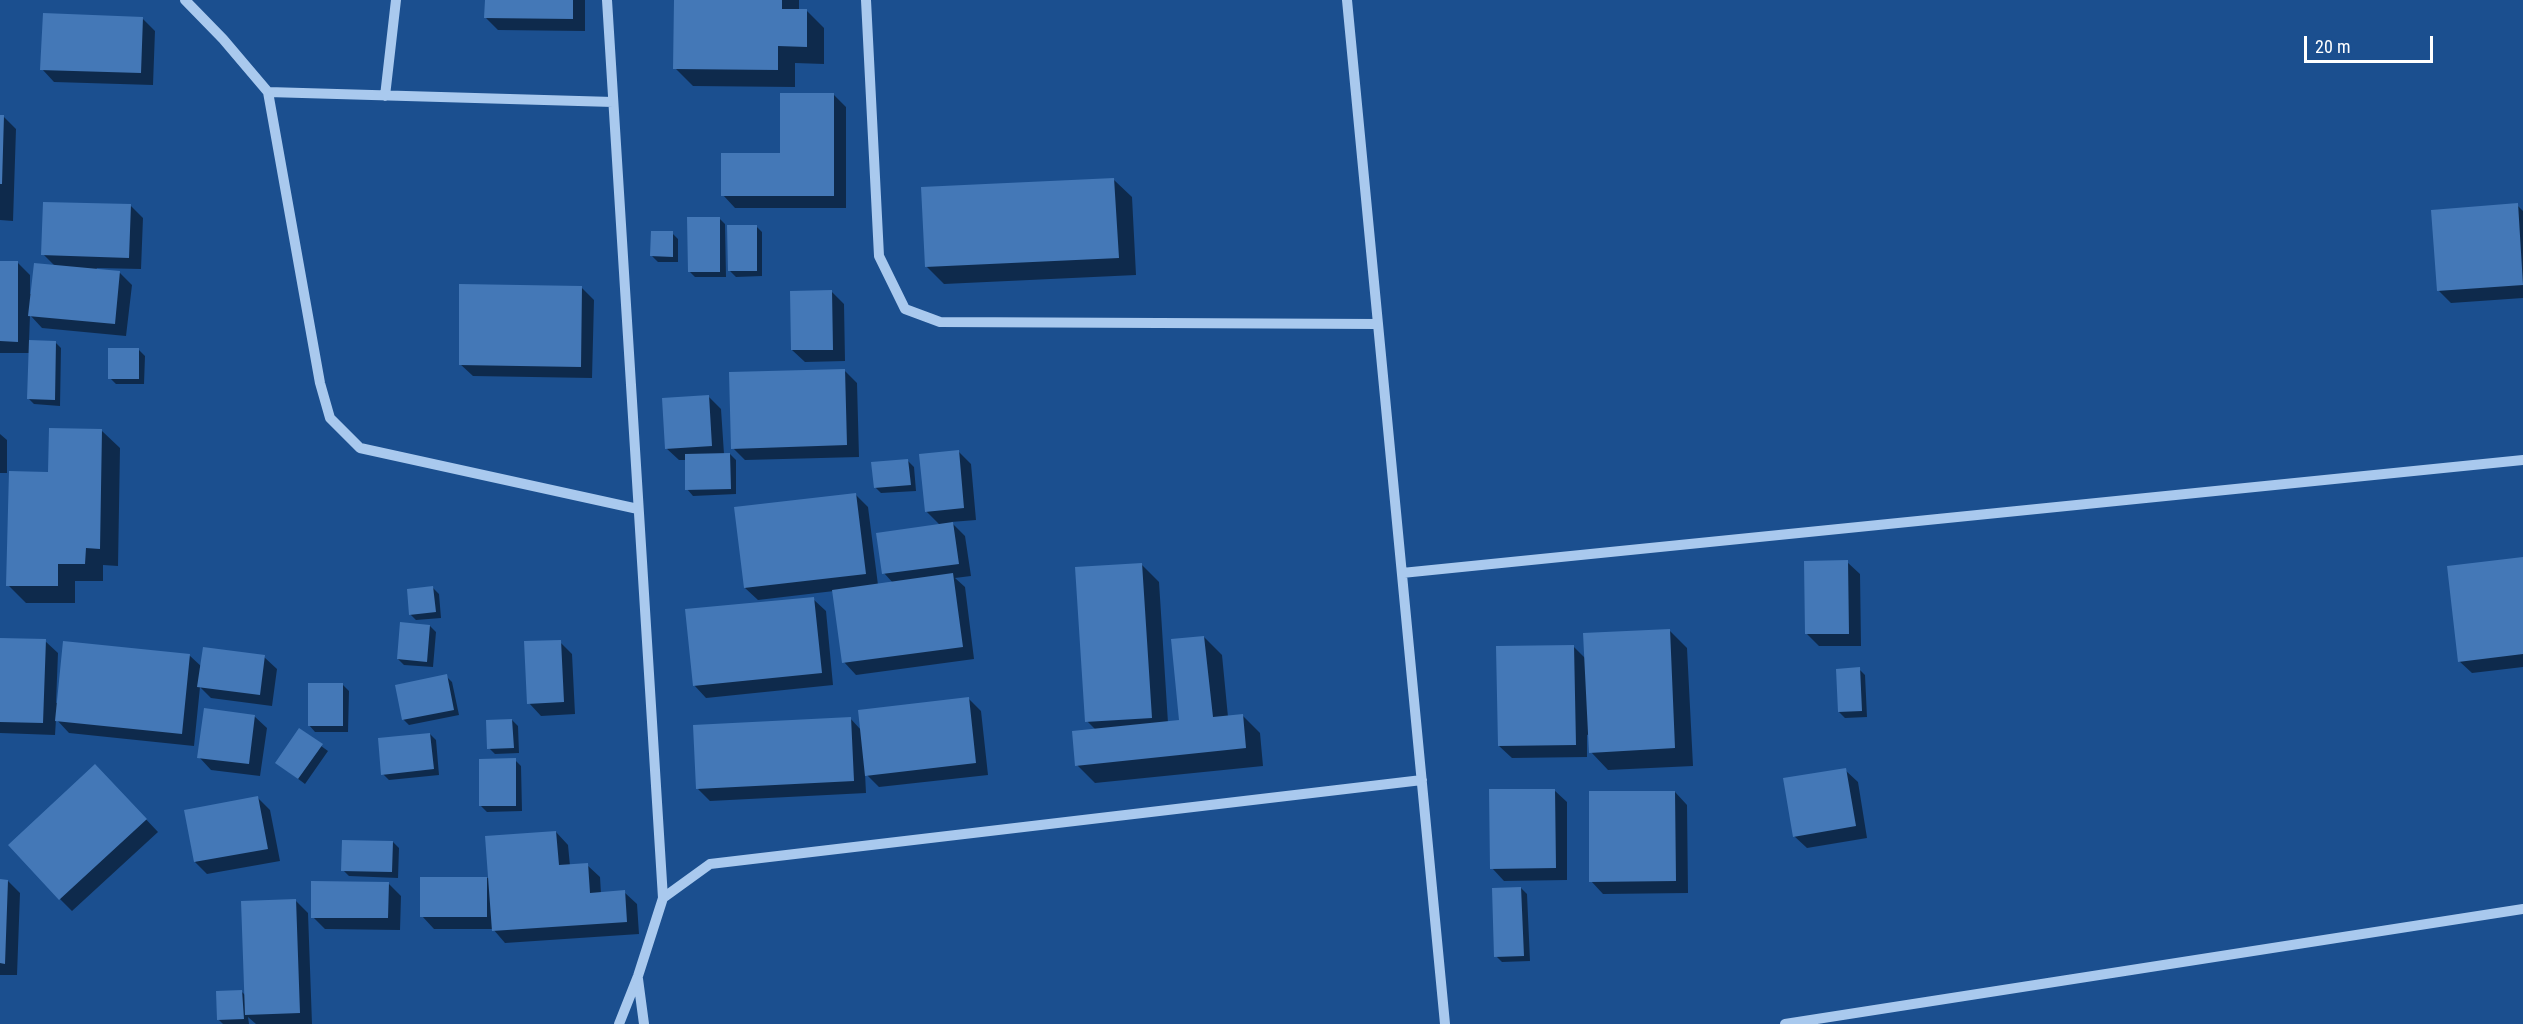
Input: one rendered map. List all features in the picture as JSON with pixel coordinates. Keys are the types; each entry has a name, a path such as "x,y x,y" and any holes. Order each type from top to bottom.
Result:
{"street":[{"path":"185,0 223,39 268,92 321,383 330,418 360,448 638,509"},
{"path":"385,96 396,0"},
{"path":"608,0 663,898 638,976 619,1024"},
{"path":"866,0 879,256 905,309 940,322 1378,324"},
{"path":"1347,0 1445,1024"},
{"path":"268,92 613,102"},
{"path":"1402,573 2523,460"},
{"path":"663,898 710,864 1422,780"},
{"path":"1785,1024 2523,909"},
{"path":"638,976 644,1024"}],"building":[{"path":"485,0 573,0 573,19 484,18"},
{"path":"674,0 782,0 782,9 807,9 807,47 778,46 778,70 673,69"},
{"path":"43,13 143,17 141,73 40,70"},
{"path":"780,93 834,93 834,196 721,196 721,153 780,153"},
{"path":"0,115 4,115 2,184 0,184"},
{"path":"1114,178 1119,258 925,267 921,187"},
{"path":"43,202 131,204 129,258 41,255"},
{"path":"2518,203 2523,285 2437,291 2431,210"},
{"path":"687,217 720,217 720,272 688,272"},
{"path":"727,225 757,225 757,271 728,271"},
{"path":"651,231 673,231 673,257 650,256"},
{"path":"0,261 18,261 18,342 0,341"},
{"path":"34,263 120,271 115,324 28,316"},
{"path":"459,284 582,286 581,367 459,365"},
{"path":"832,290 833,350 791,350 790,291"},
{"path":"29,340 56,341 55,400 27,399"},
{"path":"108,348 139,348 139,379 108,379"},
{"path":"845,369 847,445 731,449 729,372"},
{"path":"709,395 712,446 665,449 662,398"},
{"path":"49,428 102,429 100,549 86,548 85,564 58,564 58,586 6,586 9,471 48,472"},
{"path":"959,450 964,508 925,512 919,454"},
{"path":"730,453 731,489 685,490 685,454"},
{"path":"908,459 911,485 874,488 871,462"},
{"path":"856,493 866,574 744,588 734,507"},
{"path":"953,522 959,564 882,574 876,533"},
{"path":"2523,557 2523,654 2458,662 2447,566"},
{"path":"1848,560 1849,634 1805,634 1804,561"},
{"path":"1142,563 1152,718 1085,722 1075,567"},
{"path":"953,573 963,647 842,663 832,590"},
{"path":"433,586 436,612 409,615 407,589"},
{"path":"814,597 822,673 693,686 685,609"},
{"path":"400,622 430,625 427,662 397,659"},
{"path":"1670,629 1675,748 1589,753 1583,633"},
{"path":"1204,636 1213,717 1243,714 1246,748 1075,766 1072,731 1179,720 1171,639"},
{"path":"0,638 46,639 43,723 0,722"},
{"path":"561,640 564,702 527,704 524,641"},
{"path":"63,641 190,654 182,734 55,721"},
{"path":"1574,645 1576,745 1498,746 1496,646"},
{"path":"203,647 265,655 260,695 197,687"},
{"path":"1860,667 1862,711 1838,712 1836,669"},
{"path":"447,674 454,710 402,720 395,685"},
{"path":"308,683 343,683 343,726 308,726"},
{"path":"969,697 976,763 865,776 858,710"},
{"path":"204,708 255,715 249,764 197,758"},
{"path":"851,717 854,781 696,789 693,725"},
{"path":"512,719 514,748 487,749 486,720"},
{"path":"299,728 323,744 298,779 275,763"},
{"path":"430,733 434,769 381,775 378,738"},
{"path":"516,758 516,806 479,806 479,759"},
{"path":"95,764 147,819 59,900 8,845"},
{"path":"1846,768 1856,826 1793,837 1783,778"},
{"path":"1489,789 1555,789 1556,868 1490,869"},
{"path":"1589,791 1675,791 1676,881 1589,882"},
{"path":"258,796 268,849 194,862 184,810"},
{"path":"556,831 559,865 588,863 590,893 625,890 627,922 492,931 485,836"},
{"path":"342,840 393,841 392,872 341,871"},
{"path":"420,877 487,877 487,917 420,917"},
{"path":"0,879 8,880 5,964 0,963"},
{"path":"311,881 389,882 388,918 311,918"},
{"path":"1521,887 1524,956 1494,957 1492,888"},
{"path":"296,899 300,1013 245,1015 241,901"},
{"path":"242,990 244,1019 217,1020 216,991"}]}
